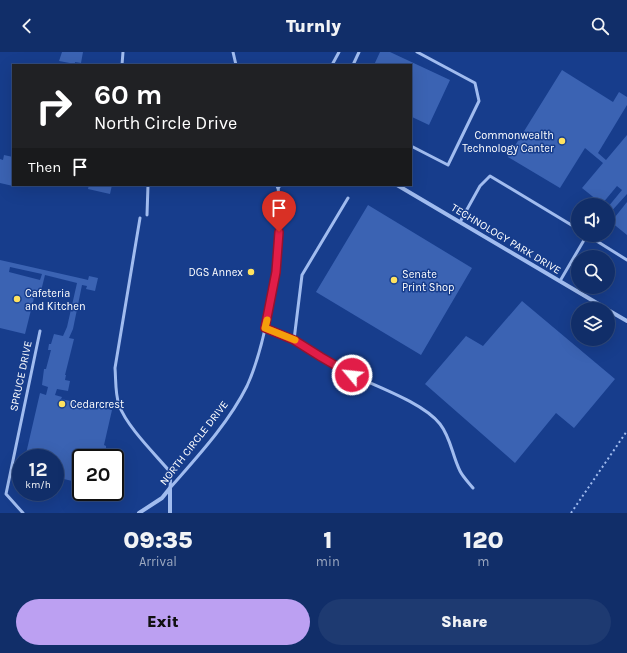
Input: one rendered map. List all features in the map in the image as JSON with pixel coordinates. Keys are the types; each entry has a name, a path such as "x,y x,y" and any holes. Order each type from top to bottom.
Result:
{"street":[{"name":"TECHNOLOGY PARK DRIVE","path":"399,186 595,302"},
{"name":"TECHNOLOGY PARK DRIVE","path":"615,314 627,321"},
{"name":"NORTH CIRCLE DRIVE","path":"139,513 162,498 170,488"},
{"path":"170,488 170,513"}],"lane":[{"path":"122,64 123,52"},
{"path":"233,52 236,64"},
{"path":"333,64 339,52"},
{"path":"353,64 359,52"},
{"path":"412,147 448,165 479,101 475,83 418,52"},
{"path":"460,222 480,186 490,176 571,226"},
{"path":"146,215 148,186"},
{"name":"NORTH CIRCLE DRIVE","path":"170,488 208,443 238,400 246,387 255,364 265,328 278,255 280,217 279,186"},
{"path":"294,340 302,275 348,198"},
{"path":"140,218 115,368 116,391 118,404 125,418 170,473 170,488"},
{"path":"560,281 583,242"},
{"path":"598,242 627,260"},
{"path":"265,328 294,340 341,369 388,390 425,411 440,423 450,440 461,473 473,488"},
{"name":"SPRUCE DRIVE","path":"23,513 6,494 40,331"}],"path":[{"path":"570,513 627,431"}],"building":[{"path":"62,52 83,52 81,63 75,62 75,64 59,61"},
{"path":"380,52 390,52 450,80 429,125 412,117 412,64 374,64"},
{"name":"Commonwealth Technology Canter","path":"562,70 613,102 619,92 627,97 627,105 598,153 606,160 627,135 627,194 615,207 615,198 622,190 617,186 607,198 594,198 582,188 603,163 585,148 560,188 508,157"},
{"path":"4,155 12,157 12,186 0,183 0,159 3,160"},
{"path":"89,186 112,186 110,194 88,189"},
{"path":"627,202 627,235 615,225 615,217"},
{"name":"Senate Print Shop","path":"368,205 472,268 421,355 316,292"},
{"name":"Cedarcrest","path":"0,260 88,280 89,276 98,278 95,291 86,289 87,286 82,285 73,329 69,338 74,339 65,375 65,380 70,381 68,391 57,389 55,395 62,397 61,399 112,410 104,445 106,446 106,449 72,449 72,481 64,479 64,449 27,449 40,393 46,395 48,387 42,385 44,369 46,369 51,350 48,350 49,344 51,344 54,334 63,336 67,327 77,283 45,275 40,295 35,294 25,334 0,328","holes":["10,267 42,274 40,280 9,272"]},
{"path":"522,301 571,342 571,346 576,346 615,379 574,428 556,413 515,463 425,384 466,336 483,346"}],"slow traffic":[{"path":"267,320 265,328 295,340"}],"place":[{"name":"Commonwealth Technology Canter","path":"562,141"},
{"name":"DGS Annex","path":"251,272"},
{"name":"Senate Print Shop","path":"394,280"},
{"name":"Cafeteria and Kitchen","path":"17,299"},
{"name":"Cedarcrest","path":"62,404"}],"route":[{"path":"279,232 276,272 265,328 294,340 352,375"}]}
